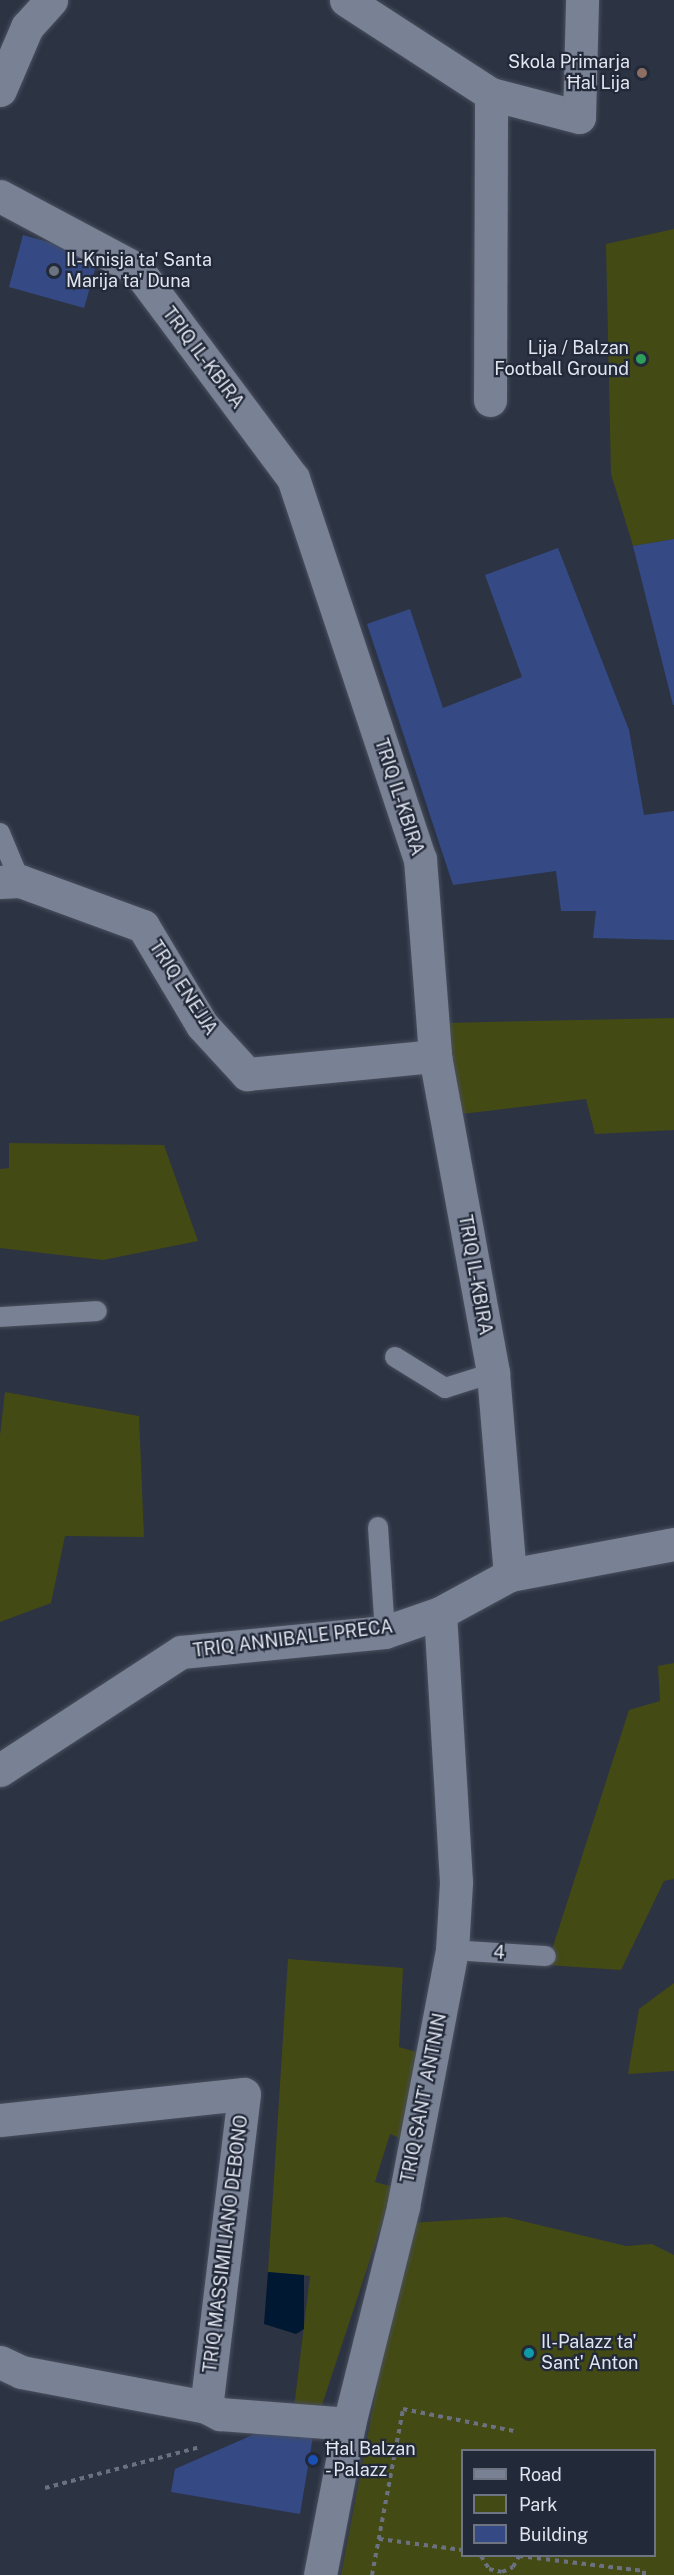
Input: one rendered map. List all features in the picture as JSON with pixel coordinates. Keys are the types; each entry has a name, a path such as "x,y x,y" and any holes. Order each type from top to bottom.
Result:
{"street":[{"path":"0,90 27,27 51,0"},
{"path":"346,0 491,94 579,117 582,0"},
{"path":"490,400 491,94"},
{"name":"TRIQ IL-KBIRA","path":"0,196 137,269 293,478 420,859 435,1056 493,1372 510,1575"},
{"name":"TRIQ ENEJJA","path":"10,882 143,926 202,1025 247,1074 435,1056"},
{"path":"440,1613 510,1575 674,1544"},
{"name":"TRIQ ANNIBALE PRECA","path":"0,1770 181,1652 385,1632 440,1613"},
{"name":"TRIQ SANT' ANTNIN","path":"320,2575 348,2424 403,2207 452,1950 456,1882 440,1613"},
{"name":"TRIQ MASSIMILIANO DEBONO","path":"0,2120 244,2094 213,2410"},
{"path":"0,2362 21,2372 213,2410 348,2424"}],"lane":[{"path":"0,833 10,882"},
{"path":"0,1317 97,1311"},
{"path":"395,1357 445,1388 493,1372"},
{"path":"378,1527 385,1632"},
{"name":"4","path":"452,1950 546,1956"}],"path":[{"path":"372,2575 403,2409 514,2431"},
{"path":"45,2488 203,2446 213,2410"},
{"path":"379,2539 461,2550"},
{"path":"482,2557 489,2569 502,2572 513,2567 518,2557"},
{"path":"527,2557 644,2571 644,2575"}],"green space":[{"name":"Lija / Balzan Football Ground","path":"674,229 674,539 633,546 611,474 606,244"},
{"path":"674,1018 674,1130 595,1134 586,1099 453,1115 445,1023"},
{"path":"9,1143 164,1145 198,1241 103,1260 0,1248 0,1169 9,1168"},
{"path":"5,1392 139,1416 144,1537 65,1536 51,1603 0,1622 0,1435"},
{"path":"674,1663 674,1879 664,1881 621,1970 547,1965 629,1710 660,1701 658,1666"},
{"path":"288,1959 403,1968 399,2047 427,2055 410,2143 390,2134 375,2182 394,2187 320,2411 294,2408 310,2276 268,2272"},
{"path":"674,1983 674,2071 628,2074 639,2009"},
{"name":"Il-Palazz ta' Sant' Anton","path":"506,2217 626,2246 652,2244 674,2255 674,2575 341,2575 408,2223"}],"water":[{"path":"268,2272 304,2275 304,2329 296,2334 264,2324"}],"building":[{"name":"Il-Knisja ta' Santa Marija ta' Duna","path":"23,235 99,256 84,308 9,287"},
{"path":"674,539 674,705 673,705 633,546"},
{"path":"558,548 629,730 644,815 674,811 674,940 593,938 596,911 561,911 556,871 453,885 367,624 410,609 443,708 522,677 485,575"},
{"path":"288,2432 313,2436 300,2514 171,2492 175,2469 257,2433"}],"place":[{"name":"Skola Primarja Ħal Lija","path":"642,73"},
{"name":"Il-Knisja ta' Santa Marija ta' Duna","path":"54,271"},
{"name":"Lija / Balzan Football Ground","path":"641,359"},
{"name":"Il-Palazz ta' Sant' Anton","path":"529,2353"},
{"name":"Ħal Balzan - Palazz","path":"313,2460"}]}
